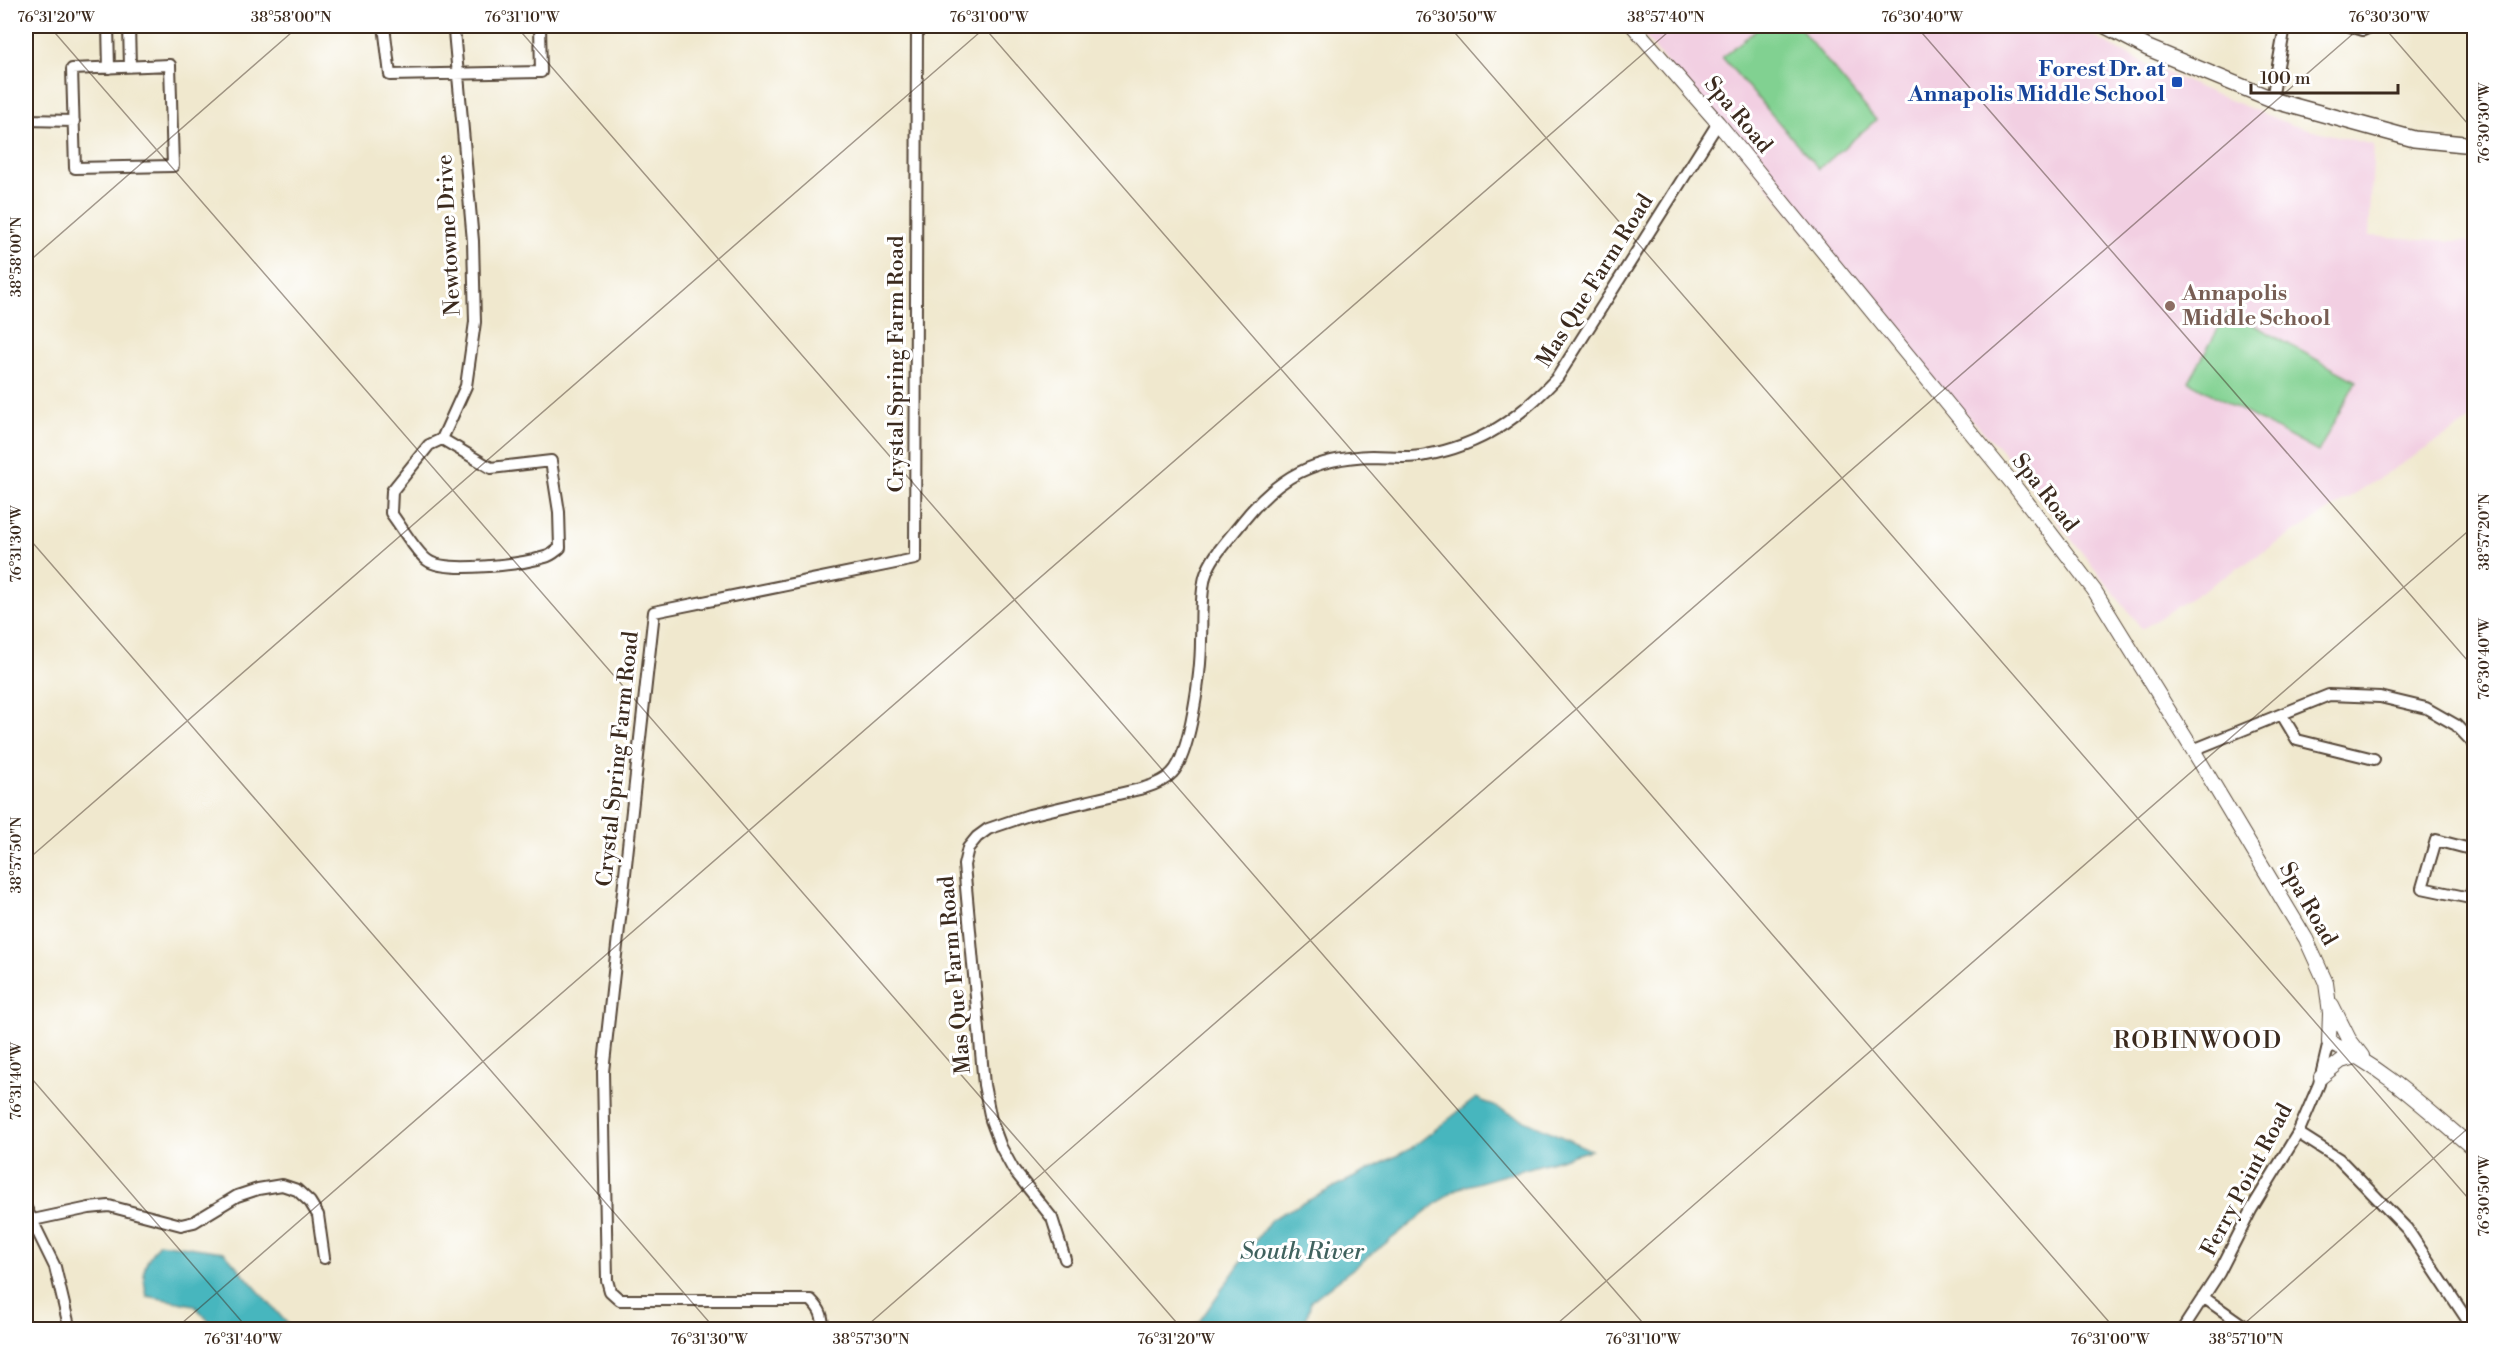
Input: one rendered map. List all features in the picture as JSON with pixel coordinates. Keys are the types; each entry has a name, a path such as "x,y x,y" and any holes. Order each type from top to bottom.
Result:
{"main road":[{"path":"2106,26 2148,48 2272,99 2414,139 2475,145"}],"street":[{"path":"108,26 109,68"},
{"path":"129,26 130,67"},
{"path":"384,26 390,75 541,72 540,26"},
{"name":"Newtowne Drive","path":"442,439 491,468 551,461 559,512 560,548 548,557 477,566 441,567 427,560 391,513 392,491 429,445 442,439 466,386 475,322 473,241 454,31 451,26"},
{"name":"Crystal Spring Farm Road","path":"823,1329 820,1309 812,1300 620,1300 610,1291 603,1072 654,612 915,559 917,26"},
{"name":"Spa Road","path":"1633,26 1718,123 2013,484 2080,572 2193,750 2306,939 2326,983 2329,1042"},
{"path":"2272,99 2285,26"},
{"path":"2350,26 2363,30 2372,26"},
{"path":"170,65 173,166 75,168 72,69 130,67 170,65"},
{"path":"26,120 74,121"},
{"name":"Mas Que Farm Road","path":"1065,1259 1052,1218 1007,1159 989,1111 984,1085 965,880 964,865 968,848 977,837 999,824 1144,788 1172,773 1185,748 1192,709 1200,656 1206,574 1218,553 1252,509 1273,488 1302,471 1357,456 1424,456 1479,439 1522,413 1557,378 1718,123"},
{"path":"2193,750 2329,695 2380,697 2426,708 2456,725 2475,744"},
{"path":"2282,715 2297,740 2374,759"},
{"path":"2475,850 2436,840 2422,888 2470,898 2475,884"},
{"path":"2328,997 2349,1039 2362,1058"},
{"path":"2329,1042 2384,1072 2475,1149"},
{"name":"Ferry Point Road","path":"2182,1329 2203,1297 2298,1132 2321,1077 2329,1042"},
{"path":"2321,1077 2341,1061 2362,1058"},
{"path":"2298,1132 2339,1159 2407,1229 2474,1329"},
{"path":"33,1220 88,1208 109,1206 181,1225 194,1222 237,1197 258,1189 282,1185 297,1190 310,1202 318,1215 324,1258"},
{"path":"26,1208 55,1267 70,1329"},
{"path":"2203,1297 2250,1329"}],"shaded area":[{"name":"Annapolis Middle School","path":"1636,26 2073,26 2144,63 2292,125 2374,145 2369,236 2474,242 2474,418 2142,629 2001,450 1905,353"}],"green space":[{"path":"1761,26 1798,26 1876,120 1819,169 1722,57"},
{"path":"2228,311 2356,381 2318,452 2189,382"}],"water":[{"name":"South River","path":"1476,1098 1591,1150 1456,1189 1311,1301 1304,1329 1184,1329 1199,1322 1271,1219 1410,1149"},
{"path":"159,1243 224,1252 292,1329 216,1329 194,1305 147,1296 144,1280 145,1268"}],"place":[{"name":"Forest Dr. at Annapolis Middle School","path":"2177,82"},
{"name":"Annapolis Middle School","path":"2170,306"}],"district":[{"name":"ROBINWOOD","path":"2198,1041"}]}
